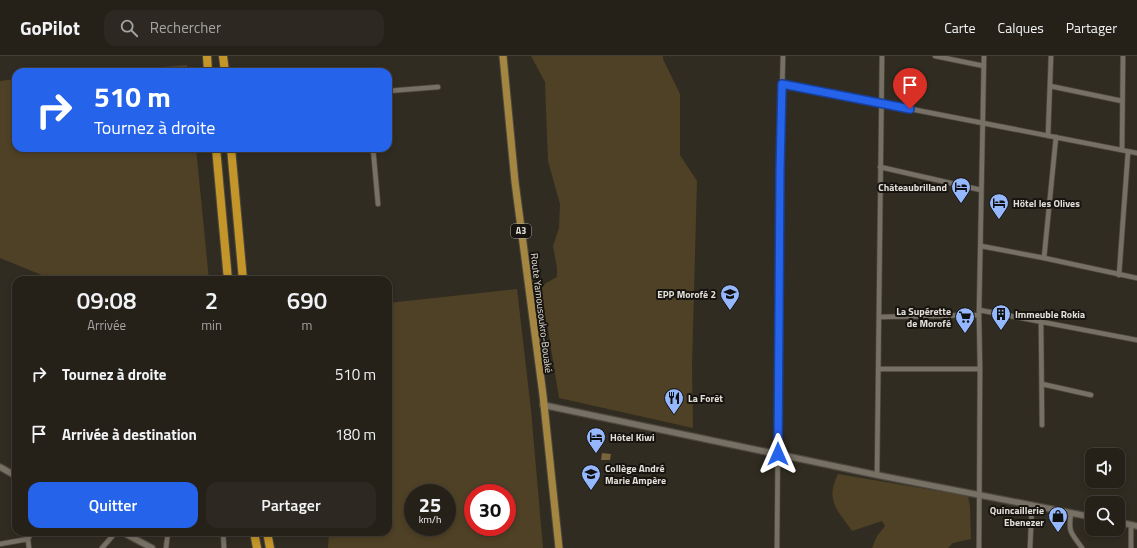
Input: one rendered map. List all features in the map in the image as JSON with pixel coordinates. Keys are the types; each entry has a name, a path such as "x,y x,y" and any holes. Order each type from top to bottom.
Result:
{"highway":[{"path":"207,56 208,68"},
{"path":"223,56 224,68"},
{"path":"216,152 228,276"},
{"path":"231,152 243,276"},
{"path":"255,536 257,548"},
{"path":"268,536 270,548"}],"main road":[{"name":"Route Yamousoukro-Bouaké","path":"502,56 515,182 559,548"}],"street":[{"path":"778,548 780,178 783,56"},
{"path":"877,475 882,56"},
{"path":"935,56 984,66"},
{"path":"978,548 980,370 978,315 981,246 984,56"},
{"path":"1048,136 1051,56"},
{"path":"1122,150 1123,56"},
{"path":"782,84 1137,153"},
{"path":"1050,86 1122,101"},
{"path":"392,91 438,87"},
{"path":"1044,258 1056,137"},
{"path":"373,152 378,204"},
{"path":"1119,275 1128,152"},
{"path":"880,167 981,190"},
{"path":"981,246 1137,278"},
{"path":"979,310 1137,340"},
{"path":"879,317 978,315"},
{"path":"1042,322 1042,425"},
{"path":"878,370 980,370"},
{"path":"1042,384 1091,395"},
{"path":"543,405 877,475 1085,516"},
{"path":"0,467 12,474"},
{"path":"1030,548 1032,505"},
{"path":"1071,513 1069,527 1072,536 1082,548"},
{"path":"1131,548 1134,525"},
{"path":"28,548 28,539 30,536"},
{"path":"102,548 112,536"},
{"path":"130,536 152,548"},
{"path":"166,548 168,536"},
{"path":"223,536 224,548"},
{"path":"0,544 28,539"}],"shaded area":[{"path":"531,56 663,56 663,59 680,94 680,155 697,181 692,365 693,428 559,398 548,329 541,303 541,289 546,283 557,277 553,246 559,228 560,204 548,161 545,82"},
{"path":"187,65 187,68 151,68"},
{"path":"12,80 12,152 196,152 209,276 44,276 0,258 0,81"},
{"path":"517,289 531,410 543,548 328,548 329,536 392,536 392,303"},
{"path":"602,453 611,454 610,460 601,460"},
{"path":"838,474 968,496 970,506 971,539 953,543 948,548 872,548 877,536 885,526 882,521 852,531 834,504 834,483"}],"place":[{"name":"Châteaubrilland","path":"961,204"},
{"name":"Hötel les Olives","path":"999,220"},
{"name":"EPP Morofé 2","path":"730,311"},
{"name":"Immeuble Rokia","path":"1001,331"},
{"name":"La Supérette de Morofé","path":"965,334"},
{"name":"La Forêt","path":"674,415"},
{"name":"Hôtel Kiwi","path":"596,454"},
{"name":"Collège André Marie Ampère","path":"591,491"},
{"name":"Quincaillerie Ebenezer","path":"1058,533"}],"route":[{"path":"778,454 782,84 910,109"}]}
